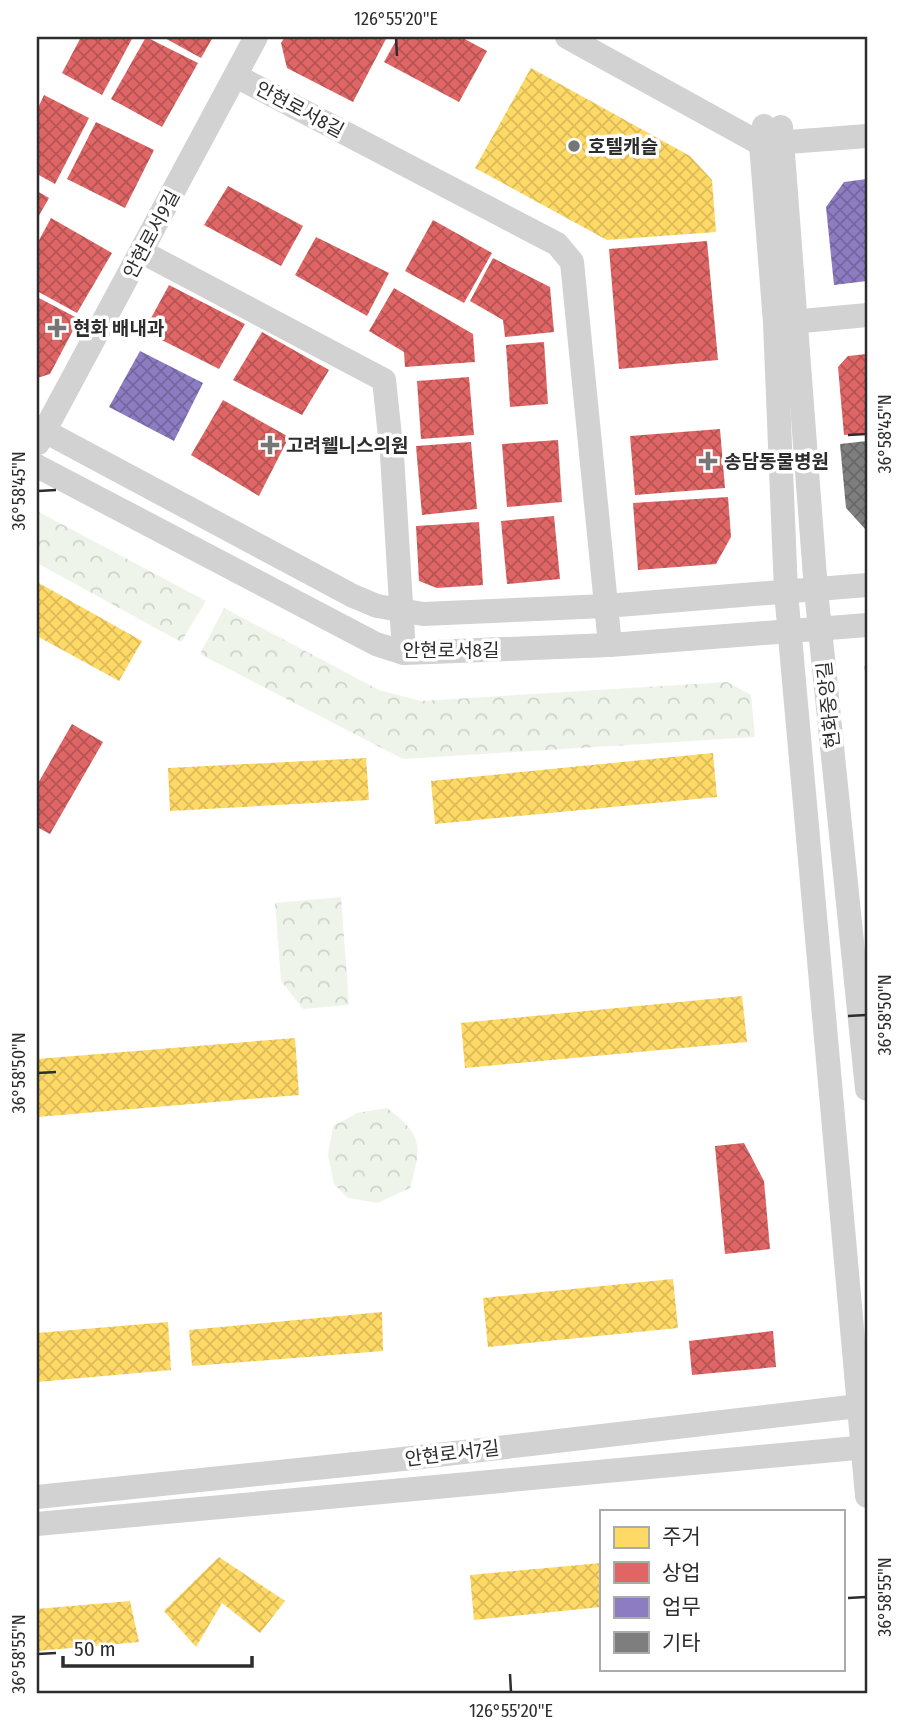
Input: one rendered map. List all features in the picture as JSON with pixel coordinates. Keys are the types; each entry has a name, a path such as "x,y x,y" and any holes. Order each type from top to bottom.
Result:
{"street":[{"name":"안현로서9길","path":"39,434 142,251 257,37"},
{"path":"566,37 772,135 867,136"},
{"path":"596,37 772,135 867,124"},
{"name":"안현로서8길","path":"236,76 557,244 572,262 606,606"},
{"name":"현화중앙길","path":"772,135 786,322 867,1089"},
{"name":"안현로서8길","path":"142,251 384,380 402,612"},
{"path":"867,315 786,322 786,593 862,1406 867,1496"},
{"name":"안현로서8길","path":"39,434 353,596 402,612 423,614 606,606 867,585"},
{"name":"안현로서8길","path":"37,466 376,644 404,653 610,645 867,625"},
{"path":"606,606 610,645"},
{"path":"402,612 404,653"},
{"name":"안현로서7길","path":"37,1497 403,1459 862,1406"},
{"name":"안현로서7길","path":"37,1524 865,1447"}],"green space":[{"path":"37,511 206,601 181,642 37,563"},
{"path":"224,608 379,690 421,701 727,682 751,695 755,737 403,759 200,654"},
{"path":"341,897 349,1005 303,1009 281,981 275,903"},
{"path":"387,1108 407,1126 416,1142 417,1162 410,1188 378,1203 348,1198 334,1184 328,1155 333,1126 357,1113"}],"building: 주거":[{"path":"531,68 690,156 712,180 716,232 607,240 475,168"},
{"path":"37,582 142,641 119,681 37,636"},
{"path":"713,753 717,797 435,824 431,781"},
{"path":"366,758 369,800 170,811 168,768"},
{"path":"742,996 747,1042 465,1068 461,1023"},
{"path":"295,1038 299,1095 37,1117 37,1059"},
{"path":"673,1279 678,1328 488,1347 483,1298"},
{"path":"382,1312 383,1351 192,1366 189,1330"},
{"path":"168,1322 171,1370 37,1382 37,1333"},
{"path":"219,1557 285,1601 260,1633 222,1603 196,1647 164,1611"},
{"path":"600,1563 600,1607 474,1620 470,1575"},
{"path":"130,1601 139,1642 37,1651 37,1609"}],"building: 상업":[{"path":"81,37 133,37 102,95 62,73"},
{"path":"146,37 198,63 162,127 111,99"},
{"path":"163,37 213,37 201,58"},
{"path":"285,37 387,37 353,102 287,68 281,43"},
{"path":"398,37 461,37 487,51 459,102 384,62"},
{"path":"44,95 89,118 55,184 37,174 37,110"},
{"path":"96,122 154,150 125,208 67,179"},
{"path":"228,186 303,226 281,266 204,225"},
{"path":"37,191 49,198 37,219"},
{"path":"51,218 112,253 77,313 37,291 37,244"},
{"path":"433,220 492,253 464,303 405,271"},
{"path":"316,237 389,273 367,316 295,275"},
{"path":"707,241 718,360 619,369 609,249"},
{"path":"493,258 550,287 554,332 505,337 503,320 470,301"},
{"path":"169,285 245,324 219,369 144,331"},
{"path":"394,288 473,334 475,362 405,367 404,352 369,331"},
{"path":"37,297 79,319 50,374 37,378"},
{"path":"262,332 329,370 302,415 233,380"},
{"path":"544,342 548,404 510,407 506,345"},
{"path":"867,354 867,433 844,435 838,367 848,356"},
{"path":"469,377 474,435 421,439 417,381"},
{"path":"223,400 289,437 259,496 191,455"},
{"path":"720,429 725,488 635,495 630,436"},
{"path":"558,440 562,502 507,507 502,444"},
{"path":"471,442 477,509 422,515 416,446"},
{"path":"728,497 731,537 716,564 638,570 633,503"},
{"path":"554,516 560,579 507,584 501,521"},
{"path":"479,522 483,585 437,588 419,581 416,526"},
{"path":"72,724 103,742 50,834 37,827 37,785"},
{"path":"744,1143 764,1181 770,1249 725,1254 715,1146"},
{"path":"773,1331 776,1367 692,1375 689,1341"}],"building: 업무":[{"path":"867,179 867,281 834,285 826,207 844,182"},
{"path":"140,351 203,383 174,441 109,407"}],"building: 기타":[{"path":"867,441 867,531 846,508 840,444"}],"place":[{"name":"호텔캐슬","path":"574,146"},
{"name":"현화 배내과","path":"57,328"},
{"name":"고려웰니스의원","path":"270,445"},
{"name":"송담동물병원","path":"708,461"}]}
